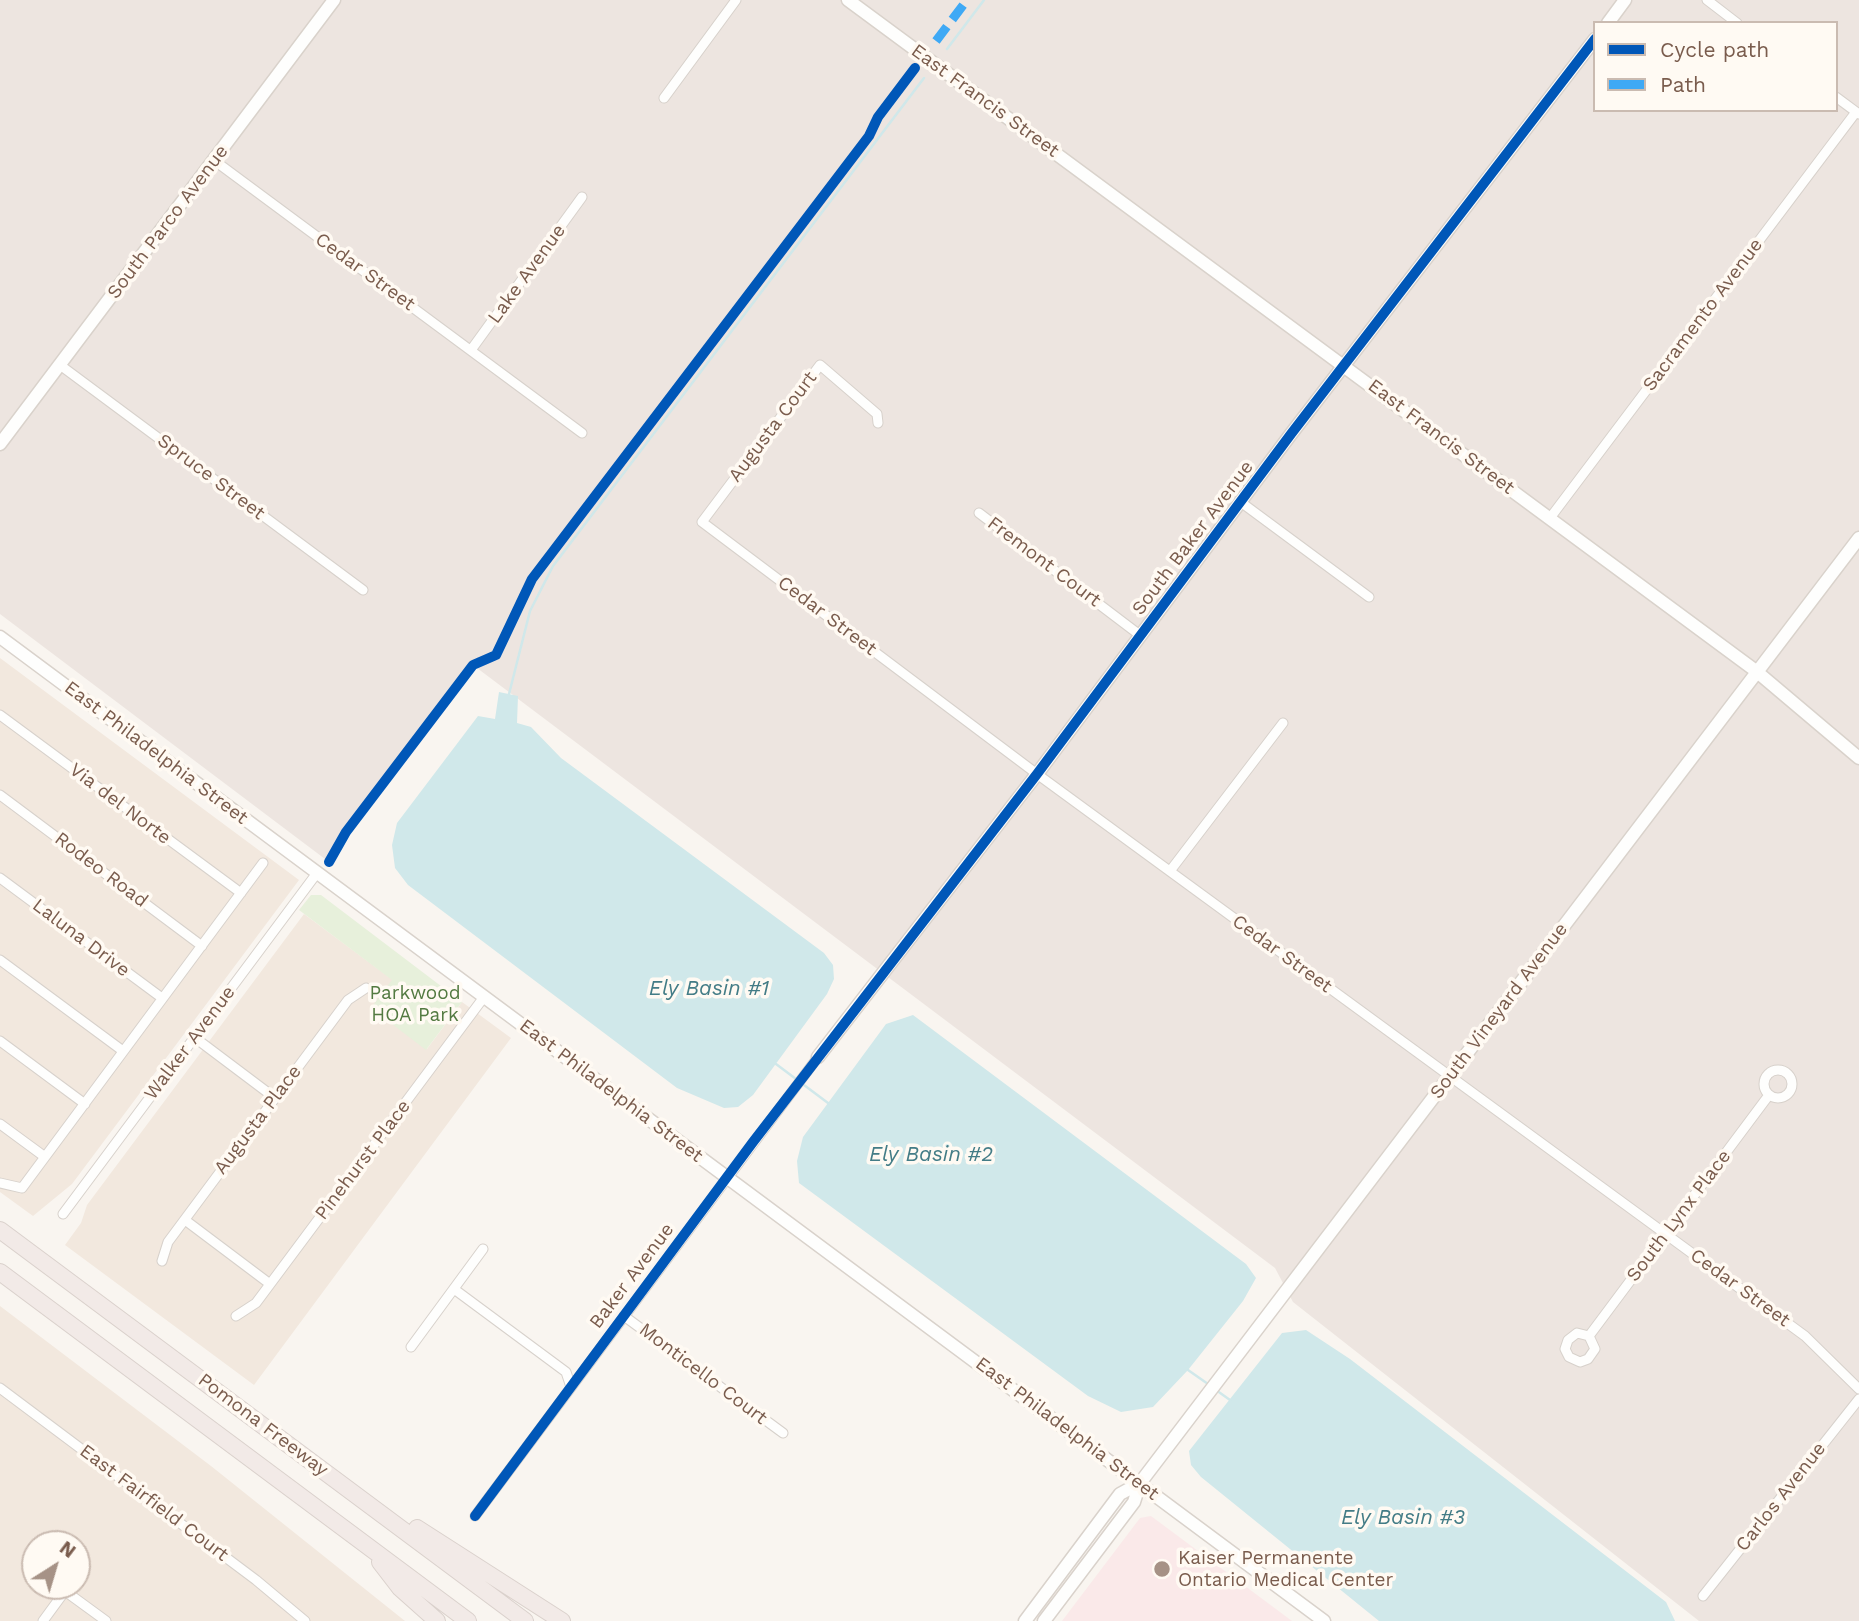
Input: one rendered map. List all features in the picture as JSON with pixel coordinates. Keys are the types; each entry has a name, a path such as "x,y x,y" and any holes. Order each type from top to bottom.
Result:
{"highway":[{"name":"Pomona Freeway","path":"0,1230 525,1621"},
{"name":"Pomona Freeway","path":"0,1272 468,1621"},
{"path":"264,1426 562,1621"},
{"path":"366,1544 400,1588 437,1621"}],"street":[{"name":"South Parco Avenue","path":"0,443 334,0"},
{"path":"664,98 736,0"},
{"name":"East Francis Street","path":"848,0 1346,365 1756,671 1859,758"},
{"path":"1609,21 1625,0"},
{"path":"1707,0 1734,21"},
{"name":"South Baker Avenue","path":"818,1057 1142,636 1459,213 1593,42"},
{"path":"1838,98 1858,113"},
{"name":"Sacramento Avenue","path":"1550,518 1858,113"},
{"name":"Cedar Street","path":"215,161 582,433"},
{"name":"Lake Avenue","path":"471,350 582,197"},
{"name":"Spruce Street","path":"60,365 363,590"},
{"name":"Augusta Court","path":"702,522 820,365 877,414 878,423"},
{"path":"1242,503 1369,597"},
{"name":"Fremont Court","path":"979,513 1142,636"},
{"name":"Cedar Street","path":"702,522 1037,774 1805,1336 1859,1389"},
{"name":"South Vineyard Avenue","path":"1044,1621 1134,1502 1140,1483 1859,538"},
{"name":"East Philadelphia Street","path":"0,637 1324,1621"},
{"name":"Via del Norte","path":"0,715 241,893"},
{"path":"1170,871 1283,723"},
{"name":"Rodeo Road","path":"0,795 202,946"},
{"path":"0,1182 22,1188 263,863"},
{"name":"Walker Avenue","path":"63,1214 317,873"},
{"name":"Laluna Drive","path":"0,878 162,998"},
{"path":"0,960 122,1051"},
{"name":"Augusta Place","path":"162,1261 168,1242 348,1000 366,988"},
{"name":"Pinehurst Place","path":"236,1316 256,1303 484,997"},
{"path":"194,1037 275,1098"},
{"path":"0,1041 85,1104"},
{"name":"Baker Avenue","path":"475,1516 818,1057"},
{"name":"South Lynx Place","path":"1589,1336 1769,1095"},
{"path":"0,1124 45,1157"},
{"path":"185,1220 270,1284"},
{"path":"411,1347 483,1249"},
{"path":"454,1289 566,1372 571,1387"},
{"name":"Monticello Court","path":"624,1316 783,1433"},
{"name":"East Fairfield Court","path":"0,1388 257,1580 305,1621"},
{"name":"Carlos Avenue","path":"1703,1596 1859,1399"},
{"name":"South Vineyard Avenue","path":"1025,1621 1120,1494 1140,1483"},
{"path":"43,1621 65,1591 106,1621"}],"shaded area":[{"path":"0,0 1859,0 1859,1621 1699,1621 1293,1302 1275,1268 473,665 329,862 0,614"},
{"path":"0,658 299,880 72,1184 33,1216 0,1192"},
{"path":"304,914 393,980 427,1049 462,1002 511,1038 254,1385 65,1245 81,1223 87,1205"},
{"path":"0,1306 211,1466 405,1621 0,1621"},
{"name":"Kaiser Permanente Ontario Medical Center","path":"1151,1516 1292,1621 1062,1621 1140,1518"}],"green space":[{"name":"Parkwood HOA Park","path":"311,895 321,895 462,1002 426,1050 371,1008 392,980 299,910"}],"water":[{"name":"Ely Basin #1","path":"499,692 518,696 517,723 531,727 561,758 824,953 833,965 834,979 827,994 753,1095 738,1107 724,1108 677,1088 408,885 395,868 392,845 397,823 478,716 495,719"},
{"name":"Ely Basin #2","path":"913,1015 1246,1264 1256,1278 1243,1301 1188,1370 1153,1407 1121,1412 1088,1396 799,1183 797,1161 803,1137 886,1024"},
{"name":"Ely Basin #3","path":"1306,1330 1350,1359 1666,1602 1675,1621 1379,1621 1201,1477 1191,1465 1189,1451 1282,1333"}],"waterway":[{"path":"947,49 984,0"},
{"path":"509,694 530,611 553,566 924,78"},
{"path":"776,1064 828,1103"},
{"path":"1188,1370 1208,1384"},
{"path":"1216,1390 1230,1400"}],"marked path":[{"path":"936,41 967,0"}],"cycle path":[{"path":"475,1516 753,1142 1037,774 1291,434 1593,42"},
{"path":"329,862 346,832 473,665 496,655 532,579 869,136 878,117 915,68"}],"place":[{"name":"Kaiser Permanente Ontario Medical Center","path":"1162,1569"}]}
